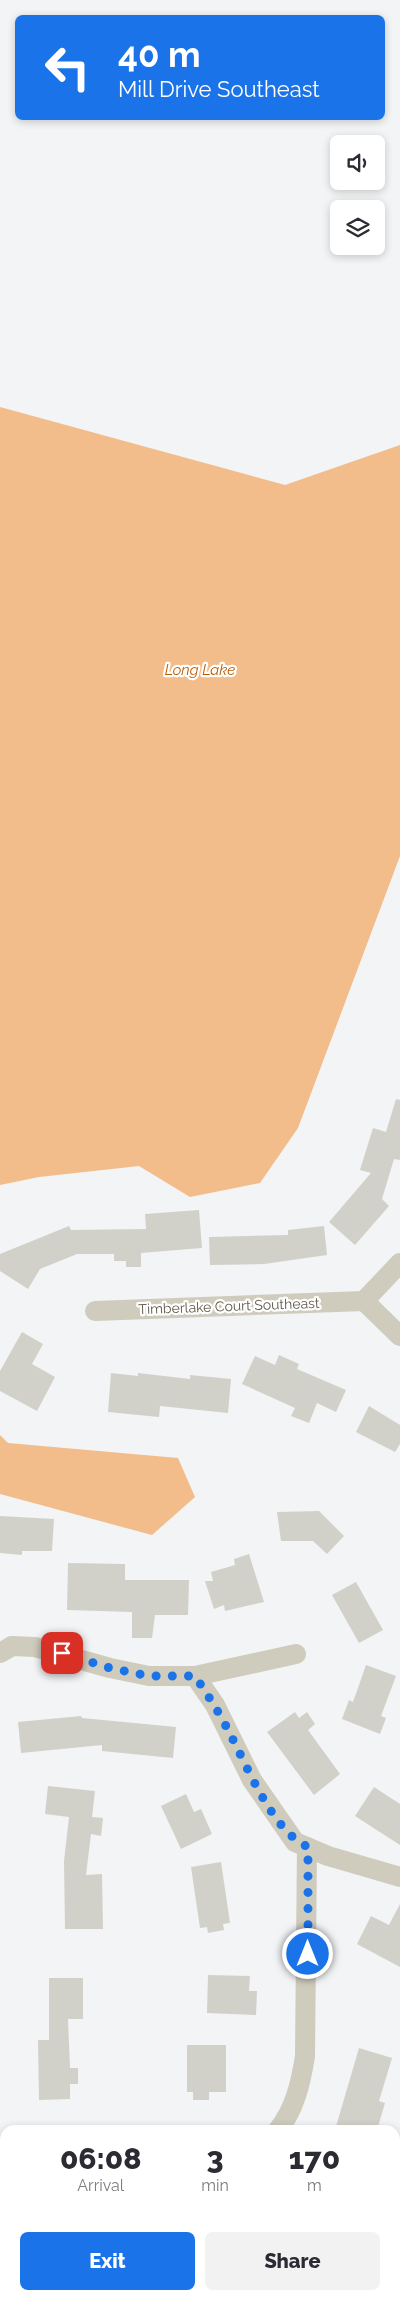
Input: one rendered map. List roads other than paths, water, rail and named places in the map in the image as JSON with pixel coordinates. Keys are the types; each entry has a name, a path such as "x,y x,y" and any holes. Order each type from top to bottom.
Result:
{"street":[{"path":"400,1263 364,1301 400,1336"},
{"name":"Timberlake Court Southeast","path":"95,1311 364,1301"},
{"path":"0,1653 12,1646 35,1648 62,1653 110,1668 149,1676 195,1676 296,1654"},
{"path":"195,1676 215,1705 252,1780 295,1842 328,1856 400,1878"},
{"path":"282,2125 288,2118 301,2081 305,2056 308,1847"}],"water":[{"name":"Long Lake","path":"0,407 285,485 400,445 400,856 298,1128 260,1183 190,1197 139,1166 39,1177 0,1185"},
{"path":"0,1435 8,1443 178,1458 195,1497 152,1535 0,1494"}]}
